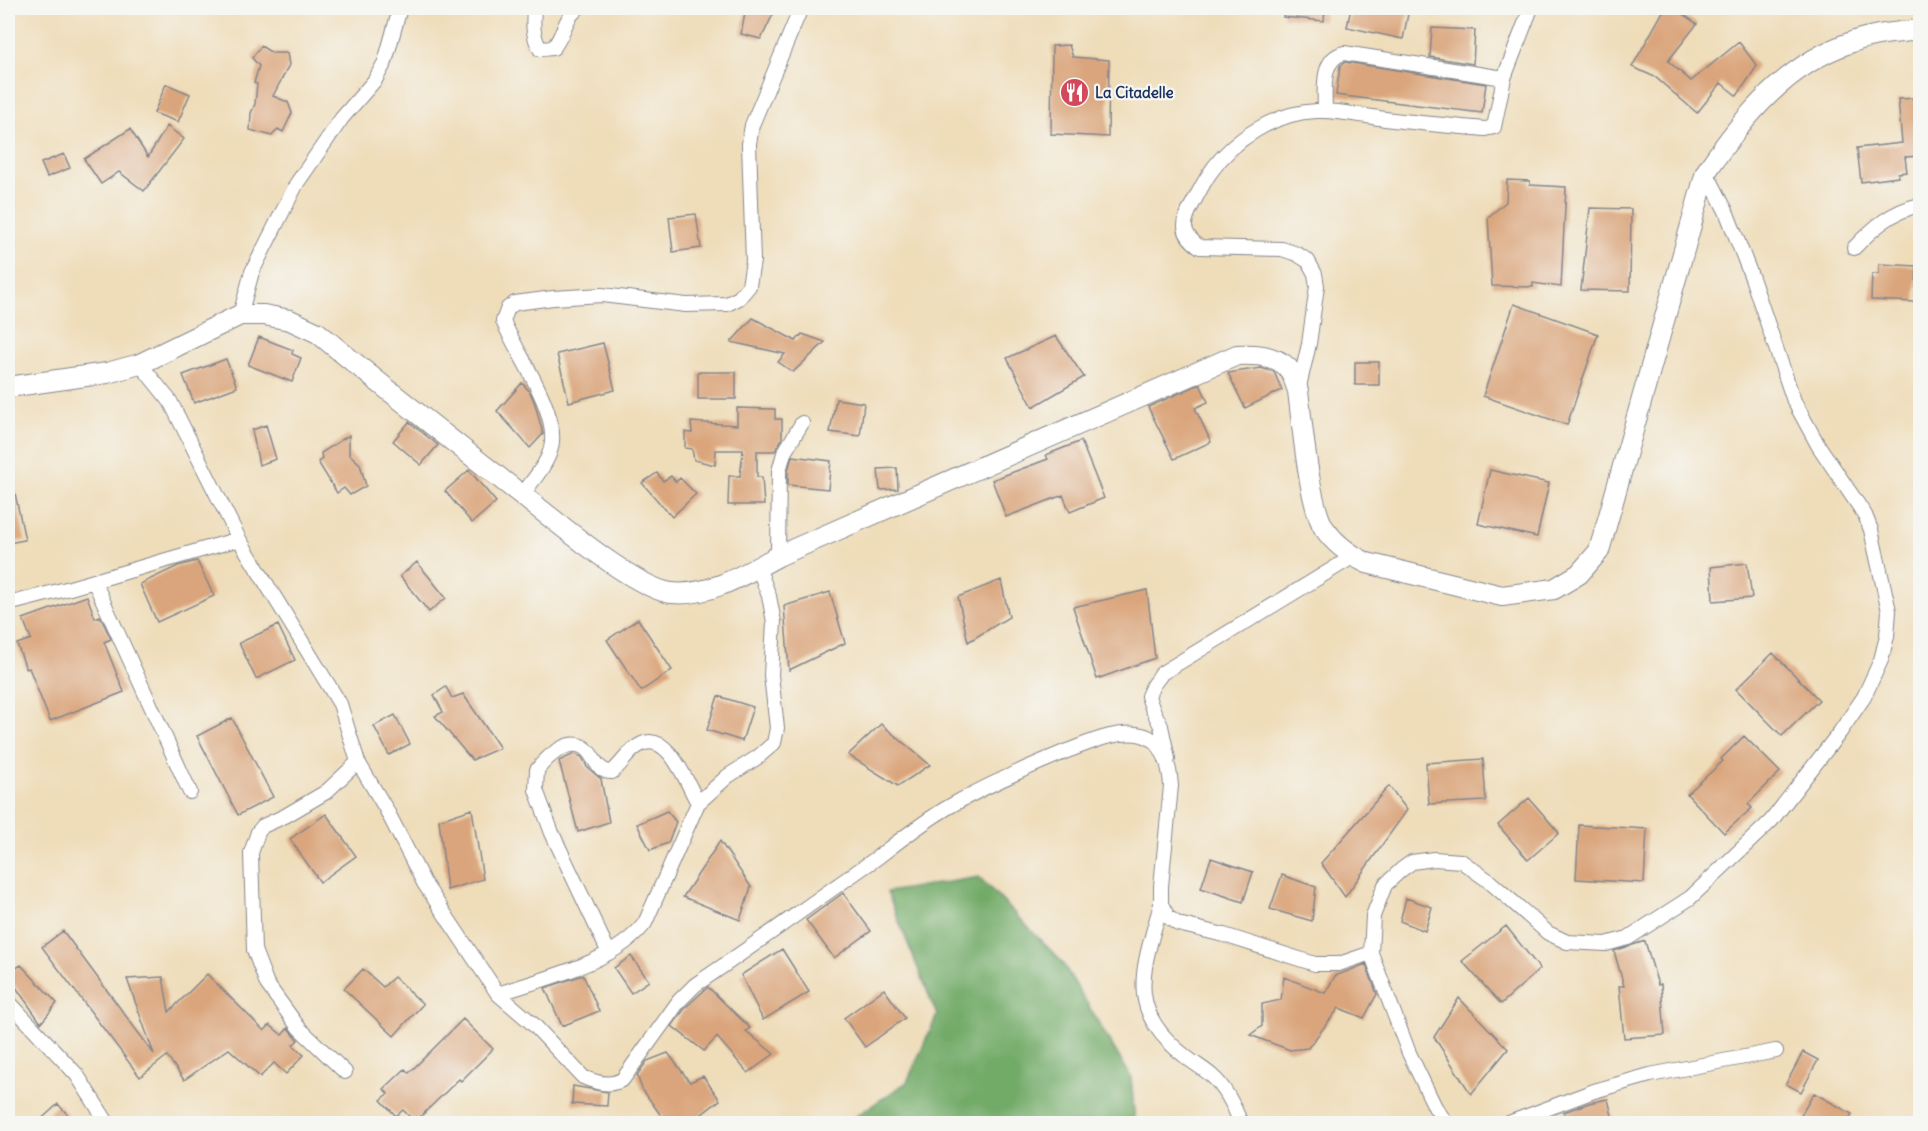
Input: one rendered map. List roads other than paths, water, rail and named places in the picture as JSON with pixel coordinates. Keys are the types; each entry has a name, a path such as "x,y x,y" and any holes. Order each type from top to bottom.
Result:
{"street":[{"path":"240,315 252,272 297,183 342,118 375,80 385,62 400,8"},
{"path":"534,8 535,40 540,49 546,50 553,48 561,39 569,15 578,8"},
{"path":"522,495 551,451 553,438 547,411 531,374 511,340 503,321 508,308 515,303 602,295 686,305 727,304 739,298 749,286 753,261 749,144 752,125 801,8"},
{"path":"1298,391 1309,344 1317,286 1315,274 1308,261 1282,249 1200,247 1190,240 1184,221 1211,171 1253,131 1276,118 1285,116 1325,111 1485,129 1494,127 1504,78 1531,8"},
{"path":"8,387 107,373 140,363 240,315 264,315 290,320 318,333 591,549 643,583 658,590 687,593 713,588 778,556 1238,355 1253,354 1273,359 1287,368 1298,391 1314,498 1323,526 1337,544 1368,563 1502,596 1554,589 1579,574 1599,551 1706,172 1732,134 1786,78 1808,61 1853,41 1920,30"},
{"path":"1325,111 1325,78 1329,63 1337,55 1344,53 1504,78"},
{"path":"1447,1124 1435,1107 1409,1053 1371,953 1373,916 1385,885 1412,862 1434,859 1461,861 1489,880 1548,933 1567,942 1606,944 1628,938 1690,898 1772,821 1864,697 1874,679 1887,636 1889,611 1872,530 1865,515 1818,445 1794,401 1752,278 1726,211 1706,172"},
{"path":"1854,248 1869,231 1890,216 1920,205"},
{"path":"140,363 170,401 239,539 340,704 358,762 386,809 424,883 498,994 533,1024 583,1077 591,1081 608,1084 618,1082 629,1071 679,1001 695,985 950,806 1006,777 1106,737 1128,734 1144,735 1156,744 1168,761"},
{"path":"778,556 778,471 784,453 802,423"},
{"path":"8,604 239,539"},
{"path":"1241,1124 1234,1107 1214,1078 1171,1045 1150,1018 1144,1005 1145,960 1161,904 1163,855 1171,786 1171,770 1161,726 1148,696 1153,684 1162,673 1354,556"},
{"path":"498,994 600,959 637,934 645,923 698,802 712,788 758,757 774,742 777,728 771,675 774,622 769,596 758,567"},
{"path":"94,581 190,792"},
{"path":"609,953 552,833 536,790 537,770 553,753 568,745 579,744 587,749 601,768 606,772 612,772 638,745 656,742 669,750 698,802"},
{"path":"345,1072 299,1028 267,984 254,950 251,853 252,844 263,826 326,792 358,762"},
{"path":"1161,904 1168,916 1178,924 1224,935 1315,964 1339,964 1371,953"},
{"path":"8,1001 77,1075 108,1124"},
{"path":"1506,1124 1594,1091 1650,1075 1776,1051"}],"place":[{"name":"La Citadelle","path":"1074,92"}]}
